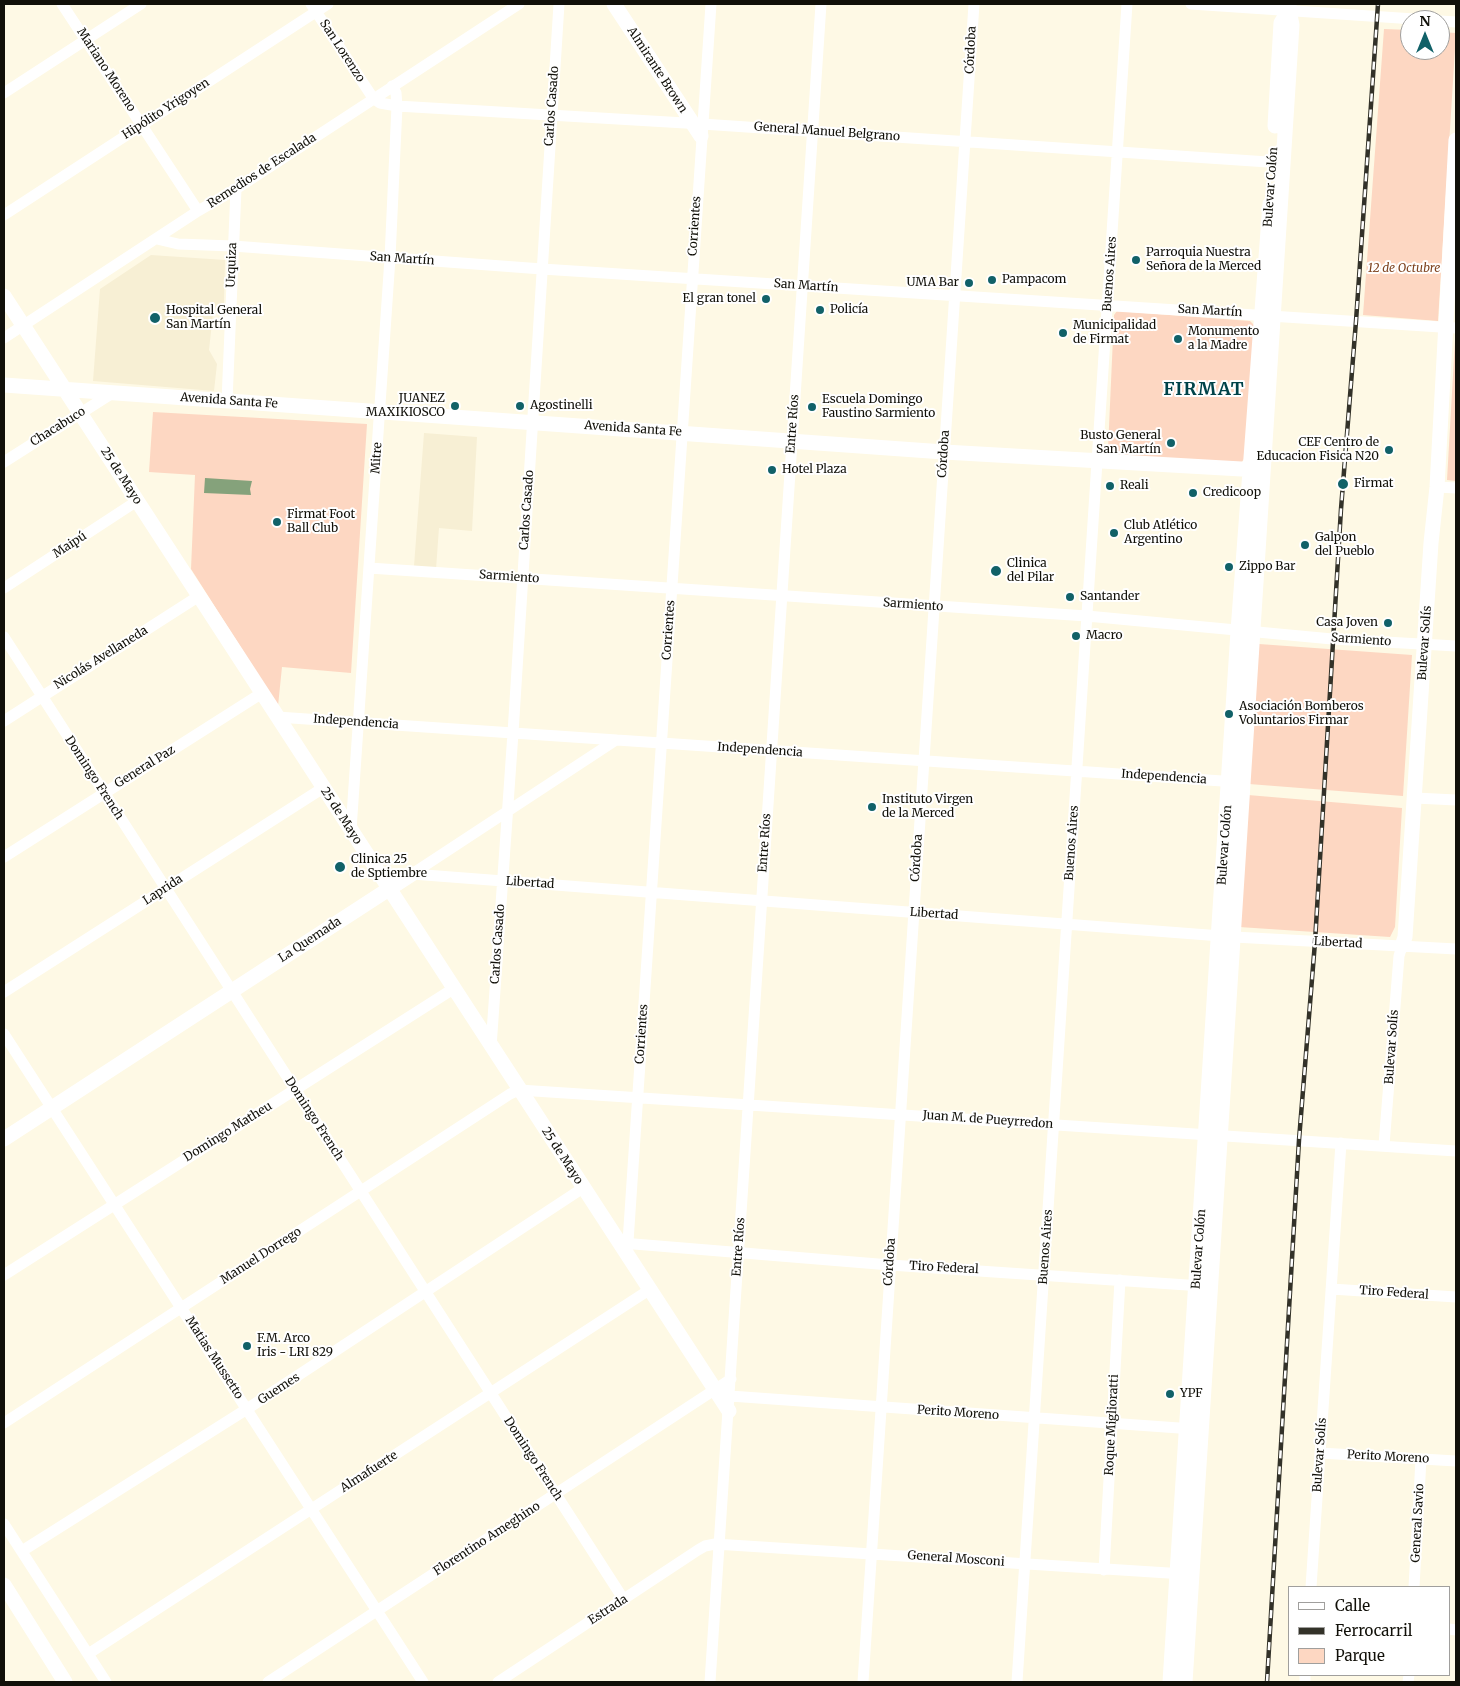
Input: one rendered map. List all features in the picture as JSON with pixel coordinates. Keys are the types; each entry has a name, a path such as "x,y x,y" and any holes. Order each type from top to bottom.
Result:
{"street":[{"name":"Mariano Moreno","path":"62,4 198,212"},
{"path":"4,93 141,4"},
{"name":"Hipólito Yrigoyen","path":"4,215 142,125 314,8 328,4"},
{"name":"Remedios de Escalada","path":"4,338 520,4"},
{"name":"Carlos Casado","path":"491,1047 508,812 559,4"},
{"name":"Almirante Brown","path":"614,4 699,128"},
{"name":"Corrientes","path":"624,1248 638,1097 692,279 699,128 711,4"},
{"name":"Entre Ríos","path":"710,1682 821,4"},
{"name":"Córdoba","path":"863,1682 974,4"},
{"name":"Buenos Aires","path":"1017,1682 1127,4"},
{"path":"1191,4 1289,7 1400,17"},
{"name":"Bulevar Colón","path":"1185,1682 1185,1574 1245,631 1278,163 1281,23 1289,7"},
{"name":"San Lorenzo","path":"314,8 373,98"},
{"name":"Mitre","path":"351,830 390,258 397,106 396,93 392,86"},
{"name":"General Manuel Belgrano","path":"373,98 380,103 397,106 699,128 813,131 1278,163"},
{"name":"Bulevar Solís","path":"1384,1145 1399,956 1405,937 1431,543 1451,328 1456,140"},
{"name":"Urquiza","path":"227,401 236,189"},
{"name":"San Martín","path":"157,239 178,244 233,246 542,269 1451,328"},
{"name":"25 de Mayo","path":"4,296 453,989 624,1248 649,1290 715,1390 729,1404"},
{"name":"Avenida Santa Fe","path":"4,385 944,452 1256,470"},
{"name":"Chacabuco","path":"4,462 114,392"},
{"path":"1437,487 1456,488"},
{"name":"Maipú","path":"4,588 137,502"},
{"name":"Sarmiento","path":"369,568 1087,616 1245,631 1456,646"},
{"name":"Nicolás Avellaneda","path":"4,720 199,596"},
{"name":"Domingo French","path":"4,637 624,1600"},
{"name":"General Paz","path":"4,857 262,693"},
{"name":"Independencia","path":"277,717 1236,782"},
{"name":"La Quemada","path":"4,1139 616,740"},
{"name":"Laprida","path":"4,992 323,788"},
{"path":"1415,798 1456,800"},
{"name":"Libertad","path":"412,874 1227,936 1456,950"},
{"name":"Domingo Matheu","path":"4,1275 453,989"},
{"name":"Matias Mussetto","path":"4,1034 424,1682"},
{"name":"Juan M. de Pueyrredon","path":"519,1090 1456,1151"},
{"name":"Manuel Dorrego","path":"4,1423 510,1094 519,1090"},
{"name":"Bulevar Solís","path":"1311,1586 1342,1143"},
{"name":"Guemes","path":"22,1552 247,1409 583,1188"},
{"name":"Tiro Federal","path":"624,1248 739,1252 890,1265 1204,1286"},
{"name":"Roque Miglioratti","path":"1104,1570 1120,1280"},
{"name":"Tiro Federal","path":"1331,1289 1456,1297"},
{"name":"Almafuerte","path":"88,1654 649,1290"},
{"name":"Florentino Ameghino","path":"268,1682 731,1379"},
{"name":"Perito Moreno","path":"729,1404 881,1407 1194,1429"},
{"name":"Perito Moreno","path":"1320,1453 1456,1461"},
{"name":"General Savio","path":"1414,1586 1421,1459"},
{"path":"4,1524 106,1682"},
{"name":"General Mosconi","path":"720,1544 1185,1574"},
{"name":"Estrada","path":"498,1682 698,1550 705,1546 720,1544"},
{"name":"Bulevar Colón","path":"1170,1682 1185,1574"},
{"path":"4,1585 66,1682"},
{"path":"515,1671 520,1682"}],"shaded area":[{"name":"Hospital General San Martín","path":"151,255 225,260 224,303 213,313 209,350 217,364 214,391 93,381 100,289"},
{"path":"424,433 477,437 472,531 439,528 436,569 414,566"},
{"path":"205,478 252,481 251,495 204,493"}],"green space":[{"name":"12 de Octubre","path":"1384,29 1400,30 1400,60 1450,60 1450,33 1456,33 1438,321 1363,315"},
{"path":"1117,311 1250,321 1254,325 1245,458 1239,465 1115,456 1108,449 1114,315"},
{"path":"1456,340 1456,481 1447,480"},
{"name":"Firmat Foot Ball Club","path":"153,412 367,424 351,673 282,667 278,706 191,569 195,475 149,472"},
{"path":"1259,644 1412,655 1403,796 1249,784"},
{"path":"1248,795 1402,808 1395,927 1390,937 1239,927"}],"railway":[{"path":"1267,1682 1299,1140 1315,942 1341,509 1378,4"}],"place":[{"name":"Parroquia Nuestra Señora de la Merced","path":"1136,260"},
{"name":"Pampacom","path":"992,280"},
{"name":"UMA Bar","path":"969,283"},
{"name":"El gran tonel","path":"766,299"},
{"name":"Policía","path":"820,310"},
{"name":"Hospital General San Martín","path":"155,318"},
{"name":"Municipalidad de Firmat","path":"1063,333"},
{"name":"Monumento a la Madre","path":"1178,339"},
{"name":"JUANEZ MAXIKIOSCO","path":"455,406"},
{"name":"Agostinelli","path":"520,406"},
{"name":"Escuela Domingo Faustino Sarmiento","path":"812,407"},
{"name":"Busto General San Martín","path":"1171,443"},
{"name":"CEF Centro de Educacion Fisica N20","path":"1389,450"},
{"name":"Hotel Plaza","path":"772,470"},
{"name":"Firmat","path":"1343,484"},
{"name":"Reali","path":"1110,486"},
{"name":"Credicoop","path":"1193,493"},
{"name":"Firmat Foot Ball Club","path":"277,522"},
{"name":"Club Atlético Argentino","path":"1114,533"},
{"name":"Galpon del Pueblo","path":"1305,545"},
{"name":"Zippo Bar","path":"1229,567"},
{"name":"Clinica del Pilar","path":"996,571"},
{"name":"Santander","path":"1070,597"},
{"name":"Casa Joven","path":"1388,623"},
{"name":"Macro","path":"1076,636"},
{"name":"Asociación Bomberos Voluntarios Firmar","path":"1229,714"},
{"name":"Instituto Virgen de la Merced","path":"872,807"},
{"name":"Clinica 25 de Sptiembre","path":"340,867"},
{"name":"F.M. Arco Iris - LRI 829","path":"247,1346"},
{"name":"YPF","path":"1170,1394"}],"district":[{"name":"FIRMAT","path":"1204,390"}]}
